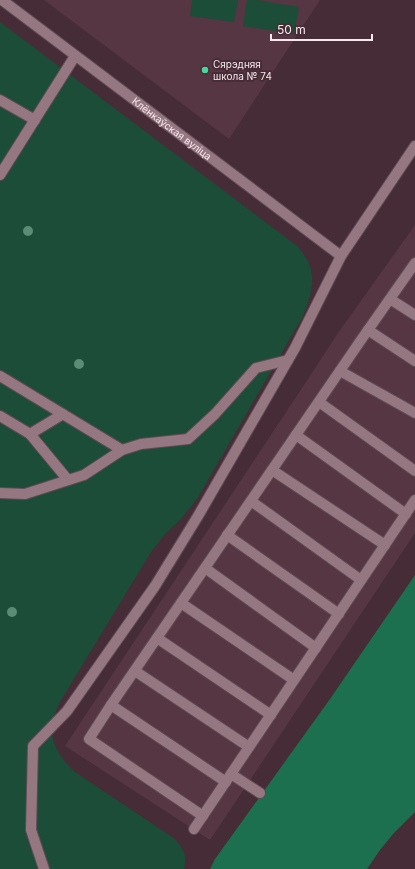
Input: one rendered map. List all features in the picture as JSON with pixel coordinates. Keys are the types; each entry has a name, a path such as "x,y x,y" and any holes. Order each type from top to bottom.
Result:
{"street":[{"name":"Клёнкаўская вуліца","path":"2,0 341,256"},
{"path":"0,176 75,56"},
{"path":"0,100 35,120"},
{"path":"44,869 31,830 33,746 67,711 155,586 198,516 288,360 341,256 415,146"},
{"path":"203,816 89,739 318,402 415,263"},
{"path":"390,299 415,314"},
{"path":"368,330 415,361"},
{"path":"0,493 25,494 84,475 122,450 140,444 188,439 215,414 256,368 288,360"},
{"path":"340,371 415,412"},
{"path":"0,376 122,450"},
{"path":"318,402 415,471"},
{"path":"30,434 63,414"},
{"path":"0,416 30,434 68,480"},
{"path":"296,435 406,514"},
{"path":"272,470 385,545"},
{"path":"194,829 415,500"},
{"path":"251,501 361,580"},
{"path":"228,535 338,614"},
{"path":"205,568 316,648"},
{"path":"181,603 294,680"},
{"path":"157,638 271,715"},
{"path":"134,671 249,747"},
{"path":"111,705 229,778 260,793"}],"shaded area":[{"name":"Сярэдняя школа № 74","path":"44,0 320,0 229,139"},
{"path":"415,225 415,533 210,840 65,746 338,333"}],"green space":[{"path":"192,0 238,0 234,22 190,16"},
{"path":"247,0 257,0 299,7 294,34 243,26"},
{"path":"0,22 297,246 306,257 311,270 312,282 309,301 302,318 197,499 181,519 165,534 151,552 60,702 52,725 53,740 59,754 69,766 75,772 175,839 184,852 184,869 0,869"},
{"path":"415,575 415,812 393,834 367,869 210,869 215,859 330,699"}],"place":[{"name":"Сярэдняя школа № 74","path":"205,70"}]}
